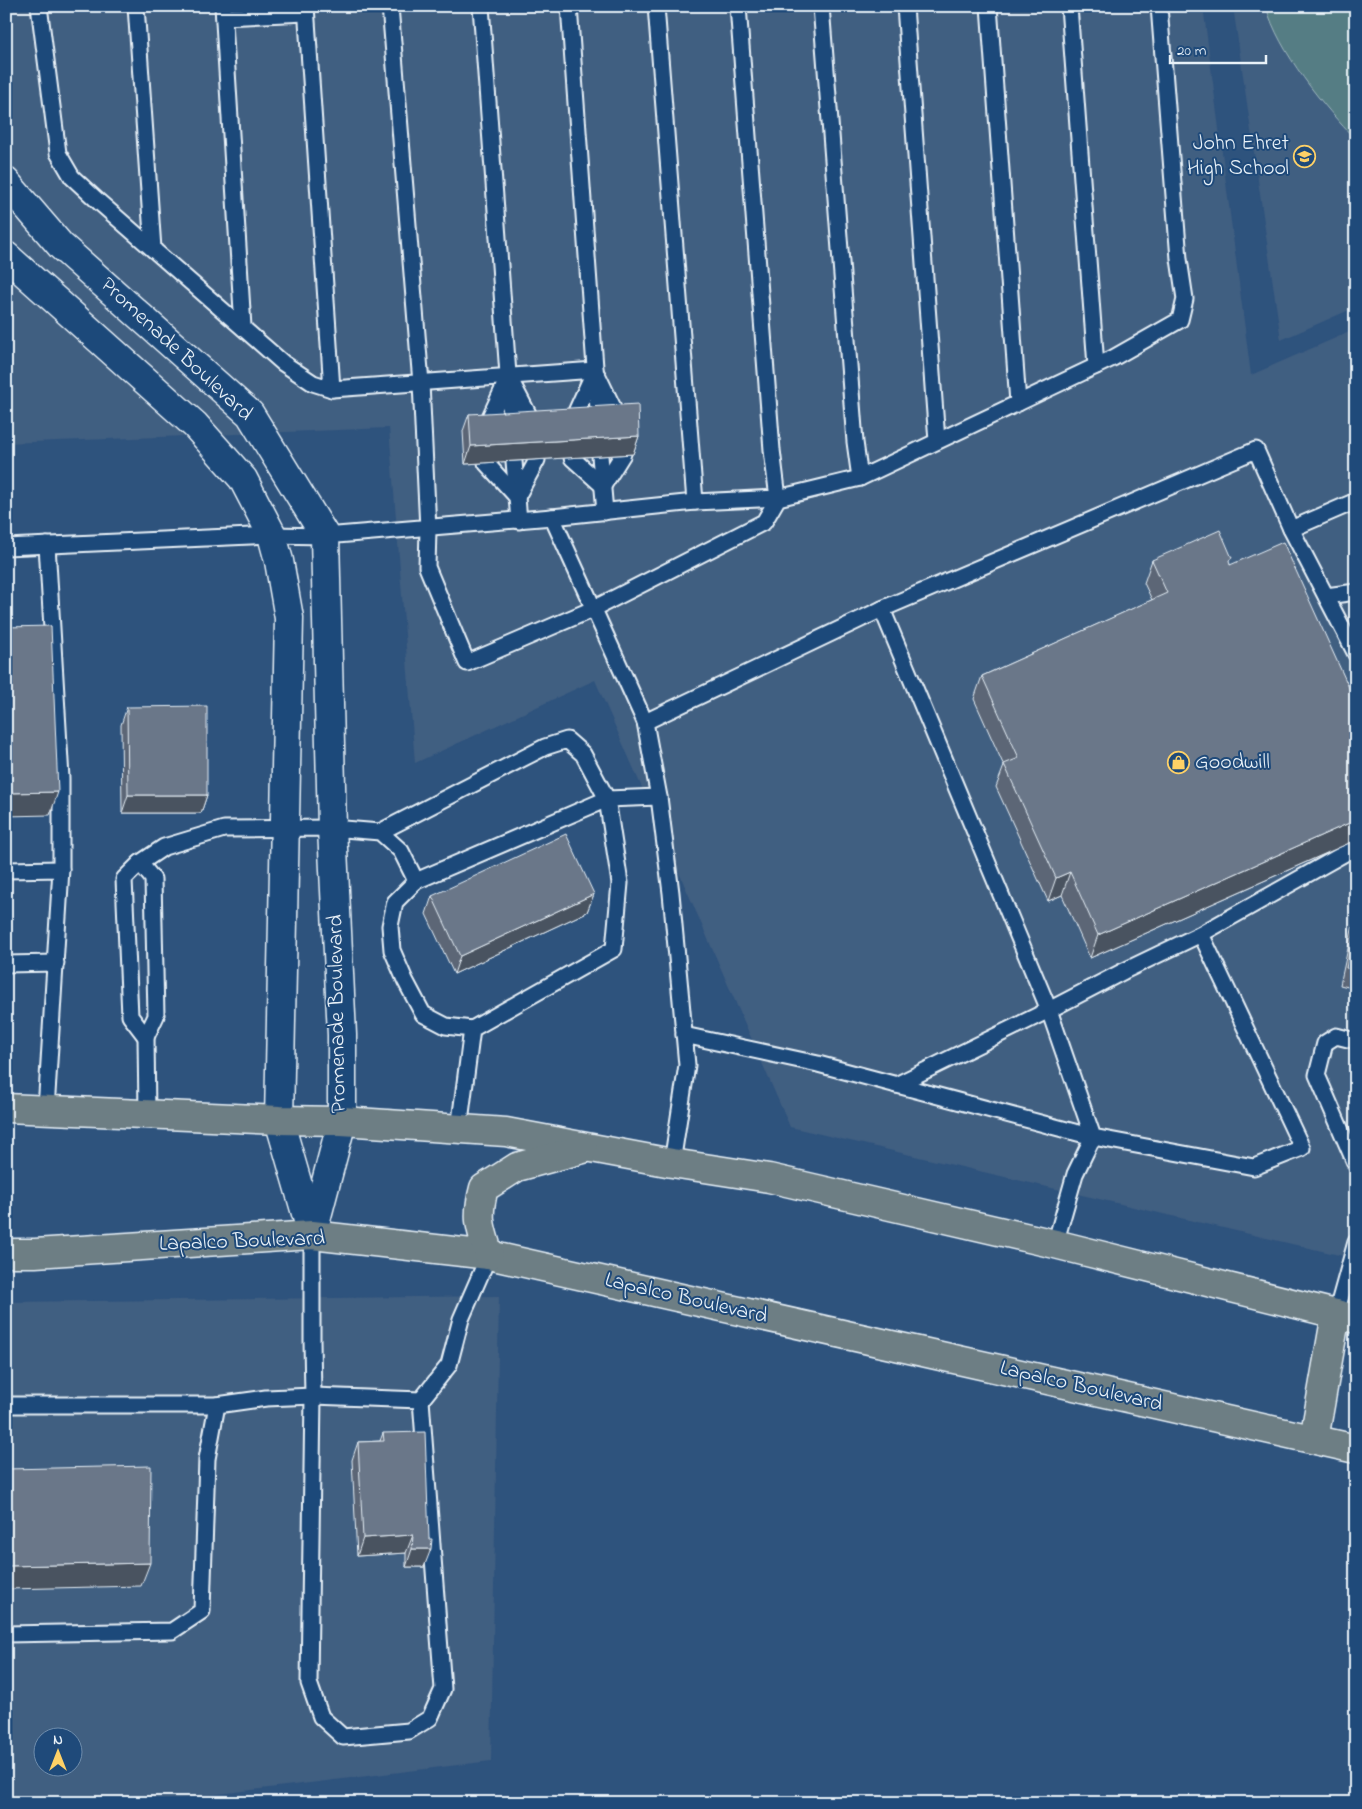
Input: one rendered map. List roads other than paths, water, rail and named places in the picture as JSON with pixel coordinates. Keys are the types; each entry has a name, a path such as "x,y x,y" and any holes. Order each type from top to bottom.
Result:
{"main road":[{"path":"6,1108 342,1121 506,1132 672,1163 769,1178 1055,1244 1346,1316 1314,1439"},
{"path":"489,1255 480,1225 479,1207 484,1188 518,1167 590,1147"},
{"name":"Lapalco Boulevard","path":"6,1254 312,1235 489,1255 1356,1449"}],"street":[{"name":"Promenade Boulevard","path":"6,182 61,246 250,414 326,536 332,828 342,1035 342,1121 312,1235"},
{"name":"Promenade Boulevard","path":"6,256 194,425 242,480 272,534 279,561 289,618 279,1120 312,1235"}],"lane":[{"path":"39,6 58,153 72,177 98,202 283,363 313,383 332,388 595,370"},
{"path":"136,6 153,249"},
{"path":"390,6 420,383 428,529 427,567 467,663 593,609 764,522 778,498 772,450 738,6"},
{"path":"481,6 512,429"},
{"path":"569,6 599,423"},
{"path":"656,6 696,502"},
{"path":"821,6 854,432 860,478"},
{"path":"905,6 937,442"},
{"path":"988,6 1018,403"},
{"path":"1069,6 1096,366"},
{"path":"6,547 272,534 326,536 519,521 696,502 778,498 860,478 937,442 1096,366 1180,320 1185,299 1179,259 1159,6"},
{"path":"242,327 224,12 306,9 332,388"},
{"path":"595,370 620,422"},
{"path":"570,425 595,370"},
{"path":"509,377 535,427"},
{"path":"484,430 509,377"},
{"path":"645,722 882,609 1256,450 1291,529 1356,654"},
{"path":"603,486 623,454"},
{"path":"600,456 605,512"},
{"path":"572,458 603,486"},
{"path":"518,497 537,460"},
{"path":"514,461 519,521"},
{"path":"486,463 518,497"},
{"path":"1291,529 1356,502"},
{"path":"552,517 645,722 659,796 671,893 687,1065 672,1163"},
{"path":"46,1110 61,869 61,778 47,545"},
{"path":"1326,596 1356,592"},
{"path":"882,609 1049,1010 1094,1137 1075,1174 1055,1244"},
{"path":"146,1037 130,1016 124,879 140,863 164,847 224,829 284,827 380,832 545,747 567,740 583,754 607,799 620,883 614,950 472,1029 446,1026 423,1014 392,950 390,926 395,902 416,881 607,799 659,796"},
{"path":"380,832 400,851 416,881"},
{"path":"896,1085 1201,934 1356,847"},
{"path":"140,863 153,879 156,1016 146,1037 146,1114"},
{"path":"6,870 61,869"},
{"path":"684,1035 818,1064 1094,1137 1254,1167 1302,1148 1201,934"},
{"path":"6,964 56,963"},
{"path":"459,1129 472,1029"},
{"path":"1356,1041 1336,1036 1325,1042 1317,1075 1356,1165"},
{"path":"312,1235 313,1396 309,1682 321,1717 343,1737 409,1731 430,1718 443,1689 422,1400 450,1366 461,1320 489,1255"},
{"path":"1346,1316 1356,1242"},
{"path":"6,1405 217,1405 266,1398 313,1396 422,1400"},
{"path":"6,1634 172,1631 202,1611 207,1459 217,1405"}],"place":[{"name":"John Ehret High School","path":"1305,157"},
{"name":"Goodwill","path":"1179,763"}]}
